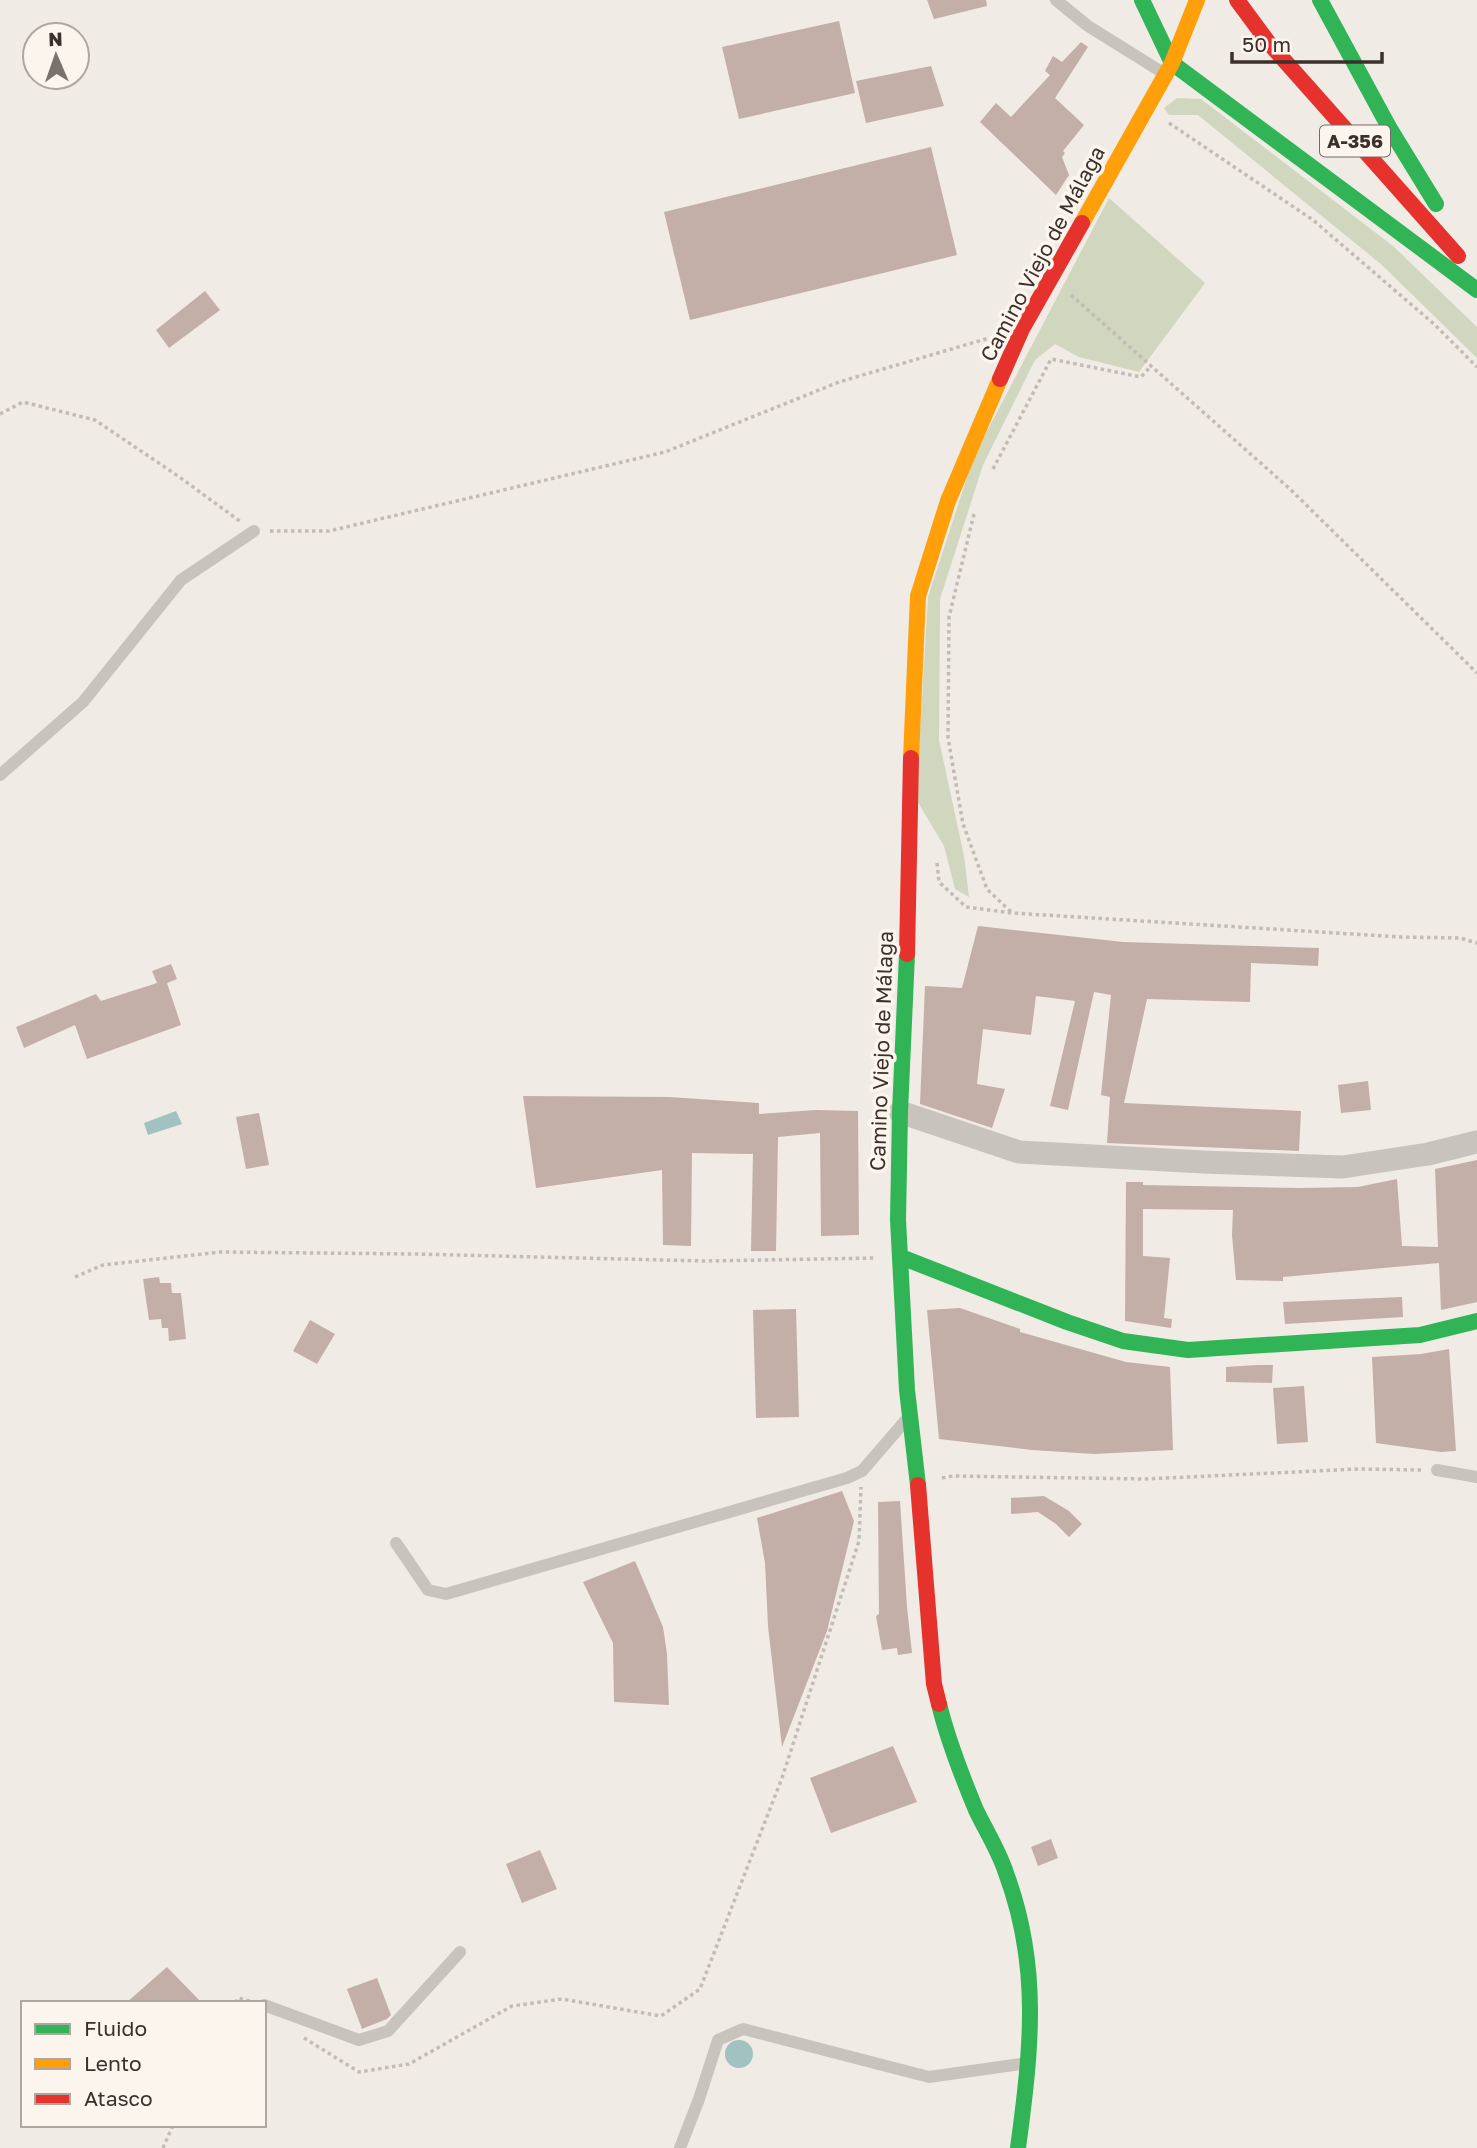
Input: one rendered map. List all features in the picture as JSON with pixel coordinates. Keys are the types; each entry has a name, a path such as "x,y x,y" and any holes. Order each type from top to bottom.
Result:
{"street":[{"path":"1142,0 1168,69 1477,290"},
{"name":"A-356","path":"1237,0 1268,42 1477,278"},
{"path":"1320,0 1407,160 1470,256"},
{"name":"Camino Viejo de Málaga","path":"1018,2148 1029,2063 1030,1986 1024,1931 1006,1871 949,1744 934,1684 918,1482 909,1417 898,1220 918,596 948,501 1022,329 1168,69 1197,1"},
{"path":"900,1112 1019,1152 1203,1162 1343,1167 1428,1154 1477,1142"},
{"path":"901,1257 1122,1341 1188,1350 1420,1335 1477,1321"}],"lane":[{"path":"1056,0 1088,26 1168,69"},
{"path":"0,775 83,702 181,580 254,531"},
{"path":"396,1542 428,1590 446,1594 848,1478 862,1471 909,1417"},
{"path":"1437,1470 1477,1477"},
{"path":"266,2006 359,2040 388,2031 460,1952"},
{"path":"680,2148 718,2040 743,2029 929,2077 1029,2063"}],"path":[{"path":"1146,108 1313,220 1434,324 1477,367"},
{"path":"1051,278 1290,489 1477,673"},
{"path":"0,414 23,402 95,420 254,531 329,531 665,452 839,382 1022,329"},
{"path":"990,475 1051,359 1141,377 1152,366"},
{"path":"974,511 949,617 948,738 963,824 987,889 1012,913"},
{"path":"936,855 939,882 966,907 1012,913 1401,937 1460,938 1477,943"},
{"path":"75,1277 103,1265 221,1252 705,1261 901,1257"},
{"path":"918,1482 953,1476 1145,1479 1359,1469 1437,1470"},
{"path":"301,2036 359,2072 409,2064 512,2006 562,1999 661,2016 701,1989 782,1778 859,1541 862,1471"},
{"path":"163,2148 172,2127"}],"green space":[{"path":"1177,98 1201,99 1393,246 1477,327 1477,358 1382,265 1198,115 1169,115 1164,108"},
{"path":"1109,198 1205,283 1139,372 1079,357 1055,344 1035,360 983,465 940,599 939,740 964,856 969,897 955,889 944,846 916,799 928,597 974,456"}],"water":[{"path":"176,1111 182,1124 148,1135 144,1123"},
{"path":"739,2040 749,2044 753,2054 749,2064 739,2068 729,2064 725,2054 729,2044"}],"building":[{"path":"927,0 986,0 987,6 934,19"},
{"path":"839,21 855,93 739,119 722,47"},
{"path":"1081,42 1088,47 1055,98 1084,125 1063,151 1065,153 1062,157 1069,175 1056,195 980,122 996,103 1011,117 1050,75 1045,71 1053,56 1062,62"},
{"path":"931,66 944,106 866,123 856,81"},
{"path":"931,147 957,255 690,320 664,212"},
{"path":"205,291 220,310 169,348 156,330"},
{"path":"978,926 1123,942 1319,948 1318,966 1251,963 1250,1002 1147,999 1124,1103 1301,1111 1299,1151 1107,1143 1110,1097 1101,1095 1111,995 1094,992 1068,1110 1050,1106 1075,1001 1036,996 1031,1035 983,1029 977,1084 1005,1089 992,1128 920,1104 925,986 962,988"},
{"path":"171,964 177,979 167,983 181,1025 87,1059 75,1025 24,1048 16,1027 96,994 101,1001 157,983 152,971"},
{"path":"1368,1081 1371,1110 1341,1113 1338,1085"},
{"path":"523,1096 669,1097 759,1103 759,1114 816,1110 858,1111 859,1235 821,1236 820,1133 778,1137 776,1251 751,1251 753,1154 692,1153 691,1246 663,1245 662,1170 536,1188"},
{"path":"259,1113 269,1165 246,1169 236,1117"},
{"path":"1477,1160 1477,1302 1441,1310 1439,1263 1283,1277 1283,1281 1236,1280 1233,1210 1143,1209 1143,1256 1170,1258 1164,1318 1172,1319 1171,1328 1125,1321 1126,1182 1143,1182 1143,1185 1299,1188 1358,1187 1397,1179 1402,1246 1438,1247 1435,1169"},
{"path":"159,1277 160,1283 171,1283 172,1293 181,1293 186,1339 169,1341 168,1328 162,1328 161,1319 149,1320 143,1279"},
{"path":"1402,1297 1403,1317 1285,1324 1283,1302"},
{"path":"960,1308 1020,1329 1020,1332 1126,1362 1170,1367 1173,1450 1094,1454 939,1439 927,1310"},
{"path":"796,1309 799,1417 756,1418 753,1310"},
{"path":"310,1320 335,1334 317,1364 293,1351"},
{"path":"1449,1349 1456,1451 1441,1452 1376,1443 1372,1357"},
{"path":"1273,1365 1272,1383 1226,1382 1226,1367"},
{"path":"1304,1386 1308,1442 1277,1444 1273,1388"},
{"path":"842,1491 854,1521 827,1631 782,1747 768,1626 765,1563 757,1518"},
{"path":"1044,1496 1069,1511 1082,1524 1069,1537 1038,1512 1011,1514 1011,1498"},
{"path":"900,1501 912,1653 898,1655 897,1648 882,1650 876,1616 879,1614 878,1502"},
{"path":"635,1561 663,1627 669,1705 614,1702 613,1643 583,1582"},
{"path":"893,1746 917,1802 831,1833 810,1778"},
{"path":"1051,1839 1058,1858 1038,1866 1031,1847"},
{"path":"540,1850 557,1889 522,1903 506,1864"},
{"path":"167,1967 200,2001 128,2001"},
{"path":"377,1978 391,2015 362,2029 347,1989"}],"traffic: fast":[{"path":"1142,0 1172,63 1477,290"},
{"path":"1320,0 1390,129 1436,204"},
{"path":"907,954 898,1220 907,1390 918,1485"},
{"path":"901,1257 1123,1341 1188,1350 1420,1335 1477,1321"},
{"path":"939,1704 965,1783 1003,1865 1017,1908 1024,1942 1030,2009 1027,2077 1018,2148"}],"traffic: slow":[{"path":"1082,223 1172,63 1197,0"},
{"path":"911,758 918,596 948,501 1000,379"}],"traffic: jam":[{"path":"1237,0 1268,42 1458,256"},
{"path":"1000,379 1022,329 1082,223"},
{"path":"907,954 911,758"},
{"path":"918,1485 934,1684 939,1704"}]}
